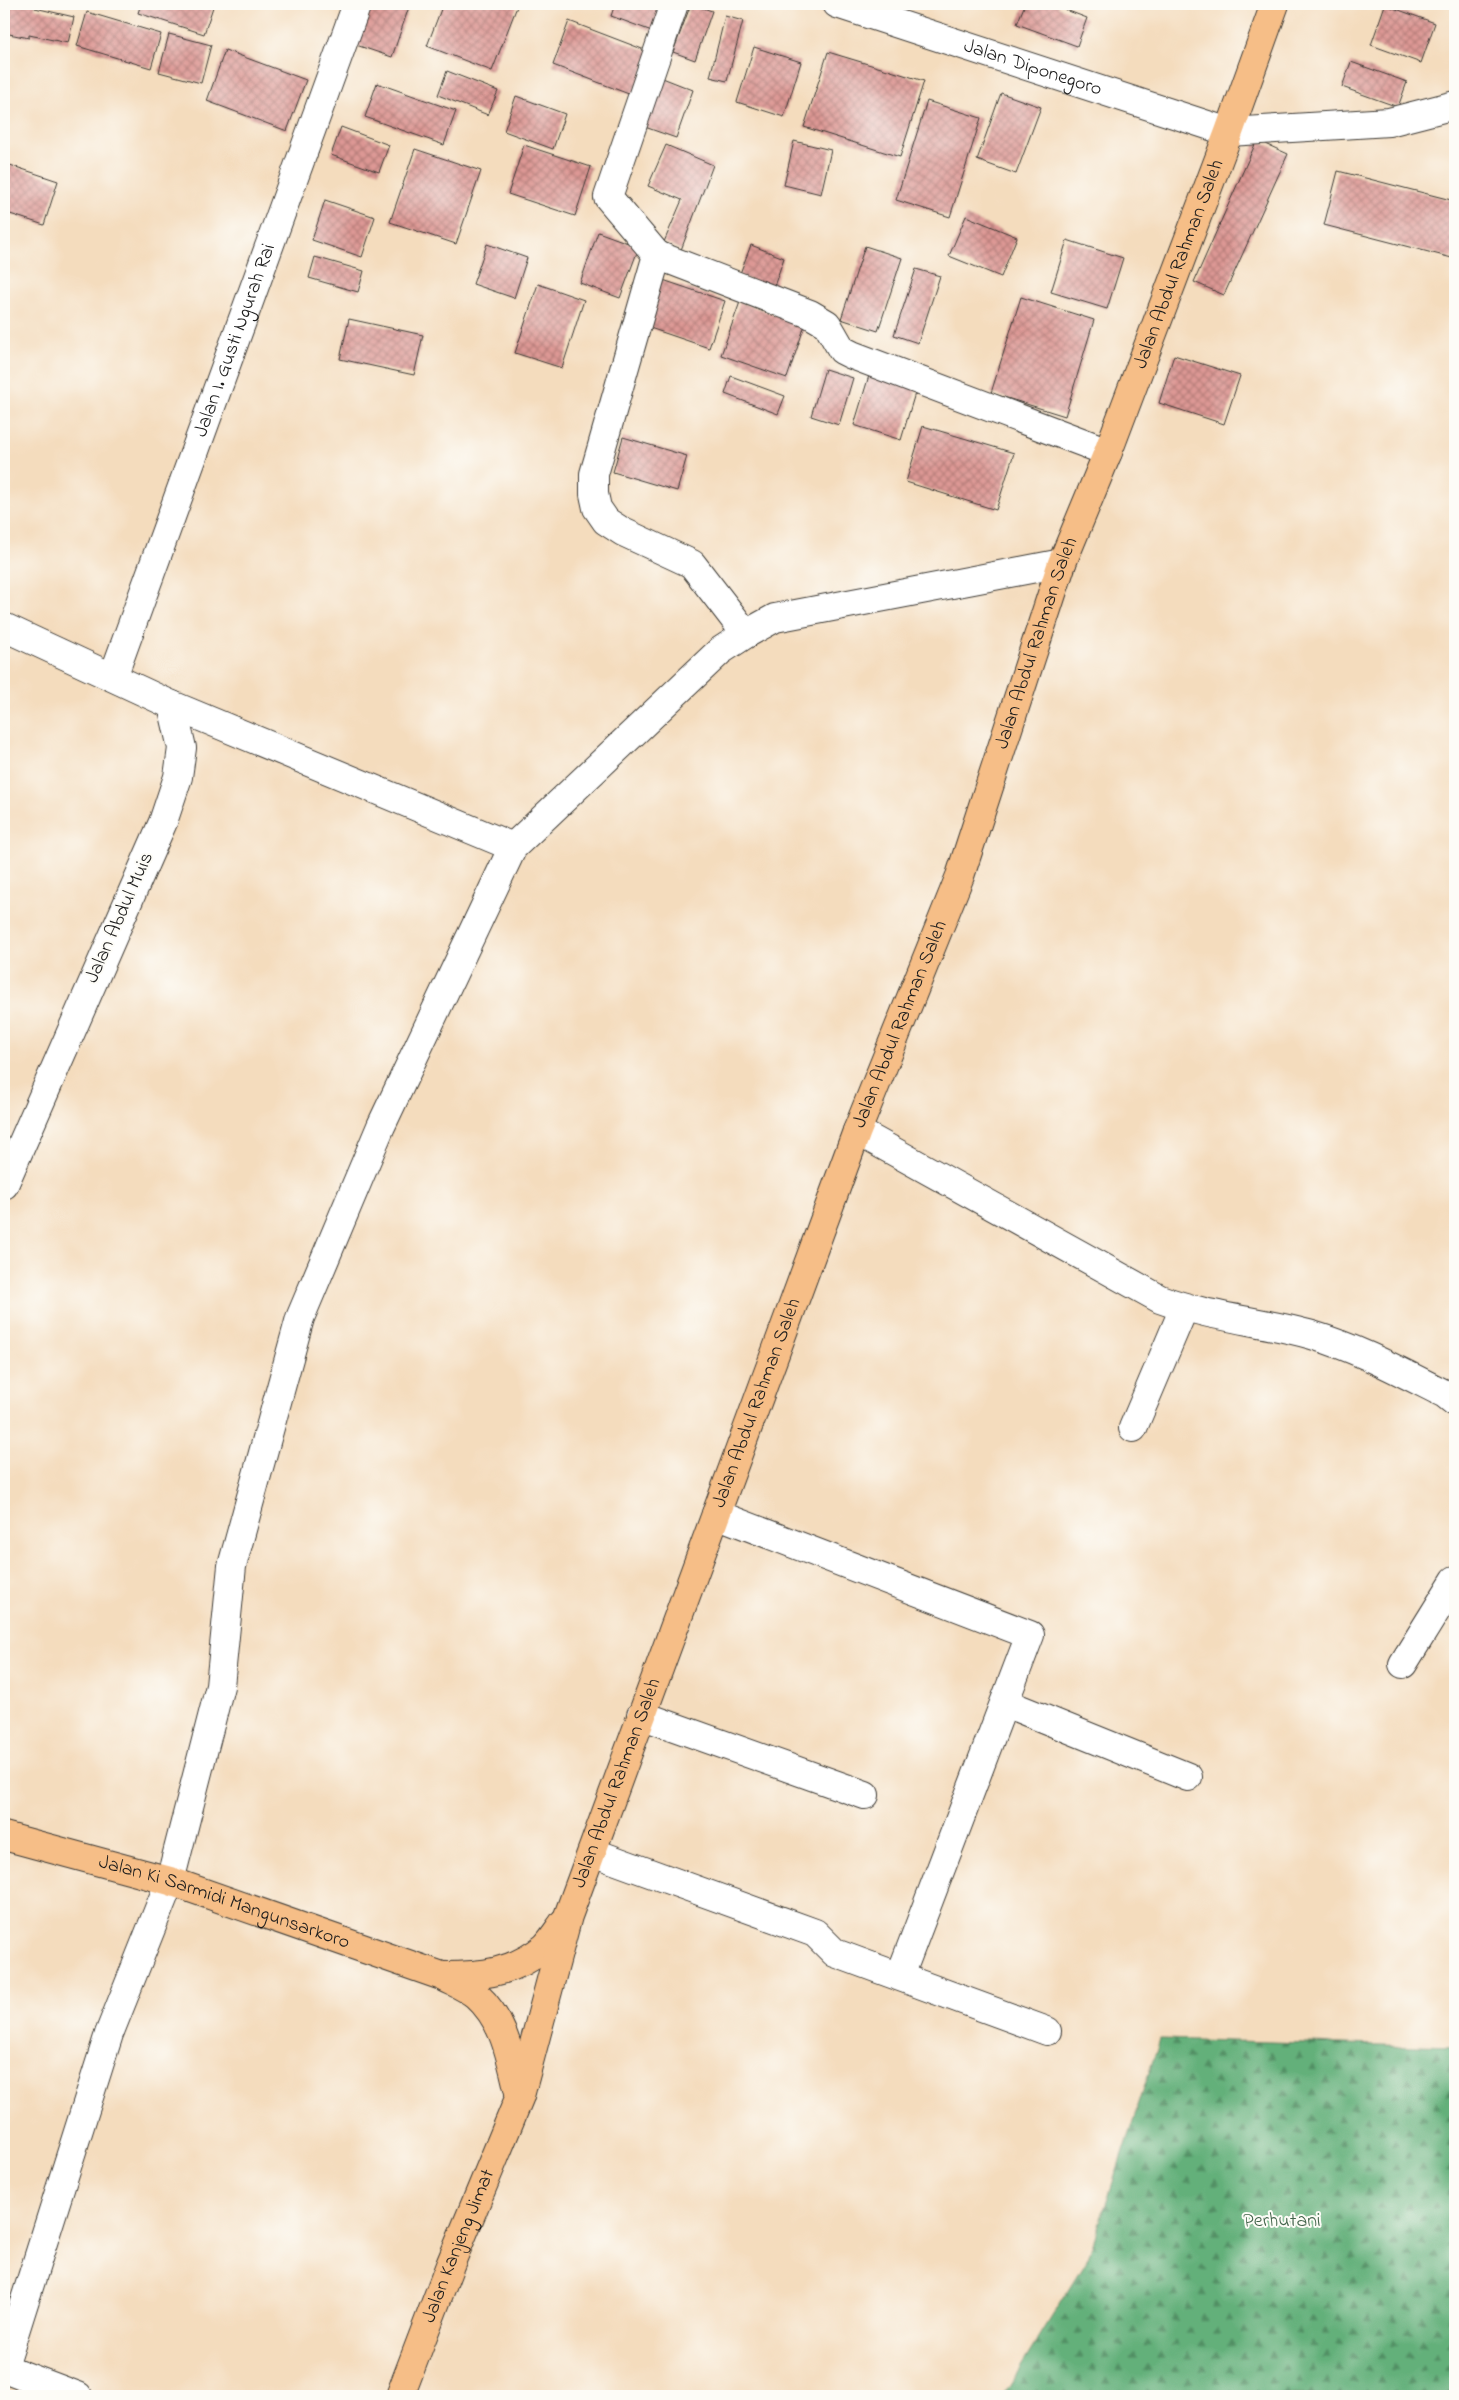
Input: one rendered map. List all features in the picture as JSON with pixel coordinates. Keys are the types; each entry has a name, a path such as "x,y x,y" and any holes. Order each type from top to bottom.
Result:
{"main road":[{"name":"Jalan Abdul Rahman Saleh","path":"568,1916 857,1131 960,876 1062,563 1108,452 1229,132 1275,4"},
{"name":"Jalan Ki Sarmidi Mangunsarkoro","path":"4,1836 170,1881 442,1976"},
{"path":"442,1976 480,1976 514,1967 545,1946 568,1916"},
{"name":"Jalan Kanjeng Jimat","path":"400,2396 450,2265 520,2096 568,1916"},
{"path":"442,1976 474,1994 496,2016 505,2037 520,2096"}],"street":[{"name":"Jalan I. Gusti Ngurah Rai","path":"113,677 357,4"},
{"path":"674,4 608,197 657,255 810,314 827,324 842,350 852,355 1108,452"},
{"name":"Jalan Diponegoro","path":"837,4 1229,132"},
{"path":"1229,132 1389,122 1455,105"},
{"path":"657,255 594,474 594,494 597,508 606,521 623,532 692,564 746,634"},
{"path":"78,2396 4,2367 109,2034 170,1881 220,1686 232,1566 300,1318 381,1126 513,847 720,651 776,618 1062,563"},
{"path":"4,627 172,705 513,847"},
{"name":"Jalan Abdul Muis","path":"4,1185 166,813 178,777 182,748 172,705"},
{"path":"857,1131 1160,1299 1184,1308 1321,1338 1368,1355 1444,1394 1455,1402"},
{"path":"1133,1428 1184,1308"},
{"path":"716,1514 1030,1636 900,1976"},
{"path":"1403,1664 1455,1580"},
{"path":"1005,1703 1188,1777"},
{"path":"641,1715 865,1795"},
{"path":"592,1852 815,1932 835,1953 1047,2031"}],"green space":[{"name":"Perhutani","path":"1160,2039 1455,2047 1455,2396 1003,2396 1088,2258"}],"building":[{"path":"6,4 36,4 35,8 74,17 68,43 29,35 29,38 4,33"},
{"path":"141,4 214,4 204,34 138,13"},
{"path":"366,4 410,4 392,57 353,44"},
{"path":"443,4 518,4 492,71 427,46"},
{"path":"615,4 671,4 660,34 611,16"},
{"path":"691,4 712,11 695,60 673,52"},
{"path":"1025,4 1059,4 1058,7 1087,18 1077,46 1017,24"},
{"path":"1385,5 1435,23 1421,63 1371,45"},
{"path":"87,12 161,34 151,68 77,46"},
{"path":"725,16 743,21 727,81 710,77"},
{"path":"569,21 650,52 634,96 553,65"},
{"path":"169,34 211,45 201,83 159,72"},
{"path":"754,47 801,62 784,117 737,102"},
{"path":"225,50 306,80 287,131 207,101"},
{"path":"828,52 924,81 900,157 804,127"},
{"path":"1351,62 1407,82 1398,107 1342,87"},
{"path":"447,71 498,91 488,115 438,95"},
{"path":"660,77 693,90 676,138 642,126"},
{"path":"377,83 456,111 444,145 365,117"},
{"path":"1001,93 1041,107 1016,174 977,160"},
{"path":"516,96 565,114 553,149 504,131"},
{"path":"927,101 981,118 950,217 896,200"},
{"path":"341,127 389,145 379,172 331,155"},
{"path":"1257,140 1288,154 1224,295 1194,282"},
{"path":"794,141 831,150 821,194 784,185"},
{"path":"524,145 591,167 575,216 508,194"},
{"path":"666,145 713,165 681,250 664,242 682,200 648,186"},
{"path":"415,149 481,171 456,244 390,222"},
{"path":"4,163 58,181 44,225 4,212"},
{"path":"1338,171 1455,201 1455,245 1452,258 1324,225"},
{"path":"325,200 375,217 362,257 312,240"},
{"path":"966,216 1017,237 1001,277 949,256"},
{"path":"598,232 639,247 620,298 580,283"},
{"path":"1067,240 1123,258 1107,309 1051,292"},
{"path":"487,244 527,258 514,298 473,284"},
{"path":"751,245 784,258 773,289 739,276"},
{"path":"865,246 902,258 878,331 841,319"},
{"path":"315,257 364,271 358,292 309,278"},
{"path":"916,269 940,276 918,343 894,335"},
{"path":"660,279 725,301 709,348 644,326"},
{"path":"538,284 584,300 562,368 515,353"},
{"path":"1021,297 1094,320 1065,416 991,393"},
{"path":"740,302 805,325 787,378 721,355"},
{"path":"349,319 423,335 414,375 340,359"},
{"path":"1174,355 1240,376 1224,424 1159,403"},
{"path":"825,369 853,378 839,425 811,416"},
{"path":"871,369 918,383 901,440 854,425"},
{"path":"731,376 785,396 778,414 725,394"},
{"path":"923,426 1014,453 996,510 906,482"},
{"path":"623,437 687,456 677,491 613,472"}]}
